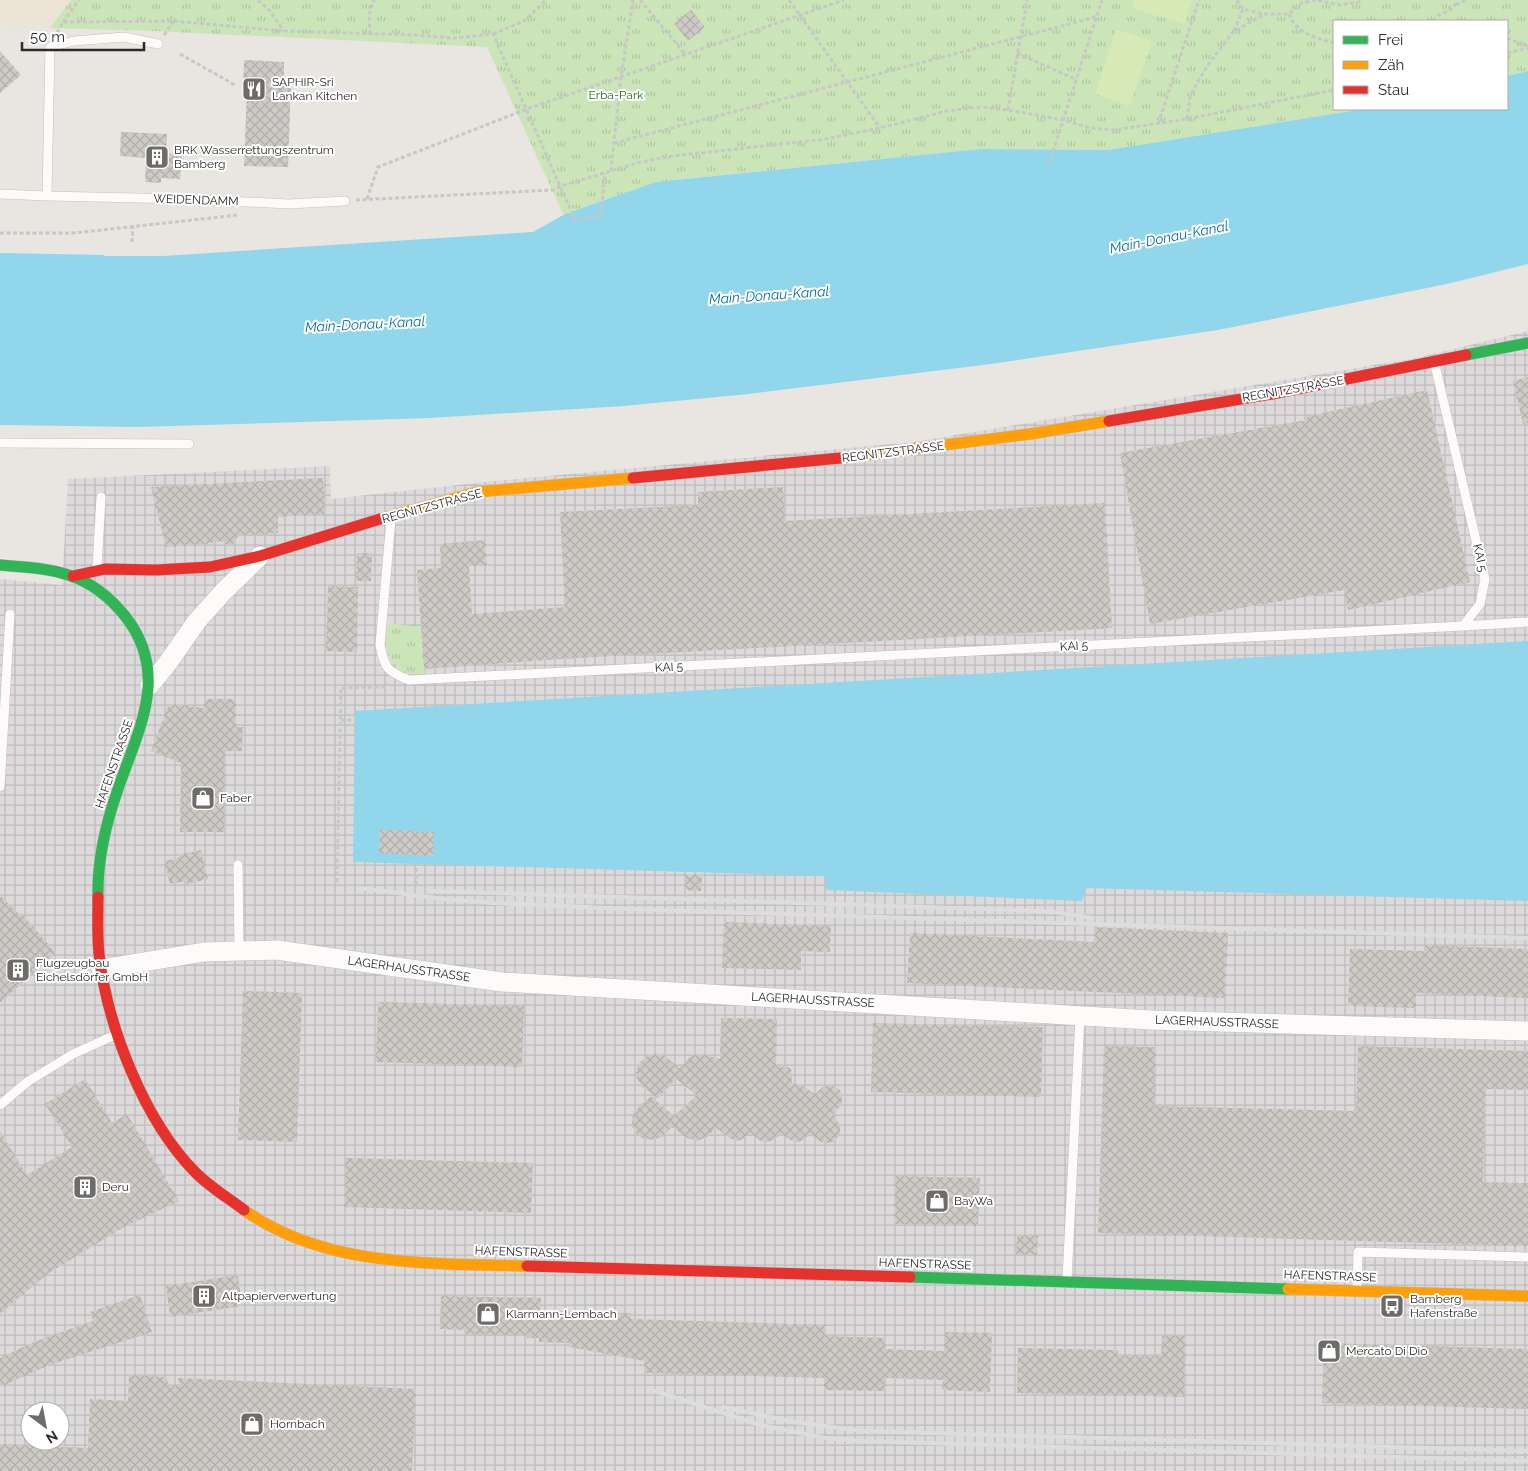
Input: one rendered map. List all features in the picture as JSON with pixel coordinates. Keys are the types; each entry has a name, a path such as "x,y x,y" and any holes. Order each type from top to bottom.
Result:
{"street":[{"name":"REGNITZSTRASSE","path":"73,576 105,569 156,570 210,567 260,556 392,515 477,492 817,461 1038,433 1272,394 1528,343"},
{"name":"REGNITZSTRASSE","path":"150,685 168,664 197,621 260,556"},
{"path":"0,565 52,570 73,576"},
{"name":"HAFENSTRASSE","path":"73,576 93,587 112,602 132,625 141,641 150,685 148,704 143,722 118,787 106,830 100,863 98,945 101,969 118,1034 127,1061 152,1113 194,1171 258,1221 292,1237 336,1252 382,1260 429,1263 1528,1296"},
{"name":"LAGERHAUSSTRASSE","path":"101,969 204,952 277,950 502,982 1161,1020 1528,1031"}],"lane":[{"path":"46,196 50,46 74,41 124,37 158,44"},
{"name":"WEIDENDAMM","path":"0,194 289,204 346,201"},
{"name":"KAI 5","path":"392,674 409,680 1463,626 1480,604 1485,579 1434,362"},
{"path":"0,443 189,444"},
{"path":"96,571 101,497"},
{"path":"392,515 380,645 384,662 392,674"},
{"path":"0,787 3,699 10,614"},
{"path":"1463,626 1528,622"},
{"path":"238,865 239,950"},
{"path":"1067,1282 1080,1016"},
{"path":"0,1104 42,1072 73,1054 118,1034"},
{"path":"1357,1291 1358,1252 1528,1257"}],"path":[{"path":"50,46 63,22 79,0"},
{"path":"258,0 270,11 284,31"},
{"path":"370,34 369,15 374,0"},
{"path":"63,22 174,21 284,31 414,34 454,38 493,34 524,21 546,0"},
{"path":"611,171 621,77 633,0"},
{"path":"640,0 686,55"},
{"path":"789,0 880,128"},
{"path":"367,199 378,167 527,109 844,0"},
{"path":"1008,110 1027,0"},
{"path":"1050,164 1102,0"},
{"path":"1158,124 1198,0"},
{"path":"1237,0 1243,9 1263,14 1289,14 1302,3 1316,0 1339,5 1362,0"},
{"path":"1456,0 1456,5"},
{"path":"1434,20 1441,13 1451,11 1456,5 1466,0"},
{"path":"1188,119 1190,97 1197,82 1233,32 1243,9"},
{"path":"1233,32 1263,14"},
{"path":"1289,14 1296,26 1312,36 1333,43"},
{"path":"614,143 1096,17"},
{"path":"158,44 174,21"},
{"path":"493,34 575,220 601,216 605,173"},
{"path":"1508,38 1528,47"},
{"path":"1508,54 1528,47"},
{"path":"1017,53 1077,80"},
{"path":"180,54 235,85"},
{"path":"346,201 553,190 642,162 673,156 826,139 880,128 946,111 980,107 1064,120 1104,130 1188,119 1333,90"},
{"path":"0,233 74,233 244,214"},
{"path":"132,242 133,226"},
{"path":"337,882 342,688 383,687 392,674"},
{"path":"341,720 354,720"},
{"path":"416,864 416,885"}],"shaded area":[{"path":"0,0 71,0 50,28 0,27"},
{"path":"1528,331 1528,1471 0,1471 0,579 62,585 68,479 330,466 331,499 494,481 914,442 1416,358"}],"green space":[{"name":"Erba-Park","path":"71,0 1528,0 1528,71 1508,76 1508,20 1333,20 1333,110 1358,110 1108,150 980,149 656,182 565,214 562,212 487,47 154,31 50,28"},
{"path":"1134,0 1192,0 1184,24 1132,8"},
{"path":"1116,29 1152,41 1130,106 1095,94"},
{"path":"386,623 421,627 425,675 413,674 399,669 391,660 384,644"}],"water":[{"name":"Main-Donau-Kanal","path":"1528,71 1528,264 1447,284 1218,330 991,364 748,394 624,406 430,418 139,427 0,425 0,253 163,256 533,232 565,214 656,182 980,149 1108,150 1358,110 1508,110 1508,76"},
{"path":"1528,641 1528,901 1087,888 1082,901 827,890 824,876 353,862 355,711"}],"pier":[{"path":"104,253 155,254 155,256 104,256"}],"building":[{"path":"691,10 705,27 688,41 674,23"},
{"path":"0,51 21,75 0,93"},
{"path":"244,60 284,62 284,82 291,83 288,167 244,166 247,88 243,88"},
{"name":"BRK Wasserrettungszentrum Bamberg","path":"121,132 167,134 166,153 182,154 180,179 161,178 161,183 145,182 146,158 120,156"},
{"path":"1528,377 1528,423 1523,424 1513,381"},
{"path":"1427,390 1470,582 1348,610 1344,590 1150,624 1120,453 1306,420 1305,417"},
{"path":"323,478 325,514 278,517 278,533 239,535 230,546 221,541 166,547 151,487"},
{"path":"783,487 785,521 1105,503 1112,628 561,659 424,669 417,570 441,568 440,544 485,540 487,565 469,566 472,614 565,607 560,512 698,505 698,492"},
{"path":"357,553 372,553 371,581 356,581"},
{"path":"328,586 358,587 357,652 326,651"},
{"path":"204,699 236,699 236,727 243,727 242,751 225,751 224,832 180,832 181,763 151,751 169,704 204,708"},
{"path":"380,830 434,832 433,856 379,853"},
{"path":"201,850 208,879 187,884 186,881 170,884 164,861 179,858 178,855"},
{"path":"686,874 702,875 701,891 685,890"},
{"name":"Flugzeugbau Eichelsdörfer GmbH","path":"0,895 21,916 22,914 56,953 0,1003"},
{"path":"724,922 831,926 830,952 801,951 801,970 722,968"},
{"path":"1095,927 1228,933 1225,998 907,983 910,933 1095,942"},
{"path":"1425,945 1528,949 1528,998 1416,993 1416,1008 1348,1006 1350,949 1425,951"},
{"path":"243,991 302,993 297,1142 238,1140"},
{"path":"378,1002 524,1006 522,1067 376,1062"},
{"path":"721,1018 777,1019 776,1066 791,1069 792,1083 803,1086 815,1094 823,1087 829,1085 840,1090 842,1102 840,1107 833,1113 840,1126 840,1132 833,1142 821,1142 810,1134 798,1142 792,1141 781,1133 773,1140 767,1142 761,1141 750,1133 737,1141 716,1128 707,1137 697,1141 687,1138 672,1127 662,1137 653,1140 642,1138 637,1134 632,1126 634,1111 651,1096 674,1116 697,1095 676,1079 658,1098 641,1086 636,1072 639,1063 647,1056 656,1054 665,1056 679,1068 691,1056 701,1054 720,1059"},
{"path":"873,1023 1043,1027 1041,1097 871,1092"},
{"path":"1104,1046 1156,1047 1154,1106 1356,1111 1358,1046 1528,1051 1528,1090 1485,1089 1483,1182 1528,1183 1528,1246 1098,1233"},
{"name":"Deru","path":"85,1079 112,1123 127,1114 179,1201 122,1228 46,1275 0,1314 0,1131 27,1175 72,1147 45,1104"},
{"path":"346,1158 533,1163 531,1213 344,1207"},
{"name":"BayWa","path":"895,1176 980,1178 978,1226 894,1224"},
{"name":"BayWa","path":"1017,1235 1038,1236 1037,1255 1016,1254"},
{"name":"Altpapierverwertung","path":"238,1275 242,1306 170,1317 166,1286"},
{"path":"140,1295 152,1332 49,1365 0,1387 0,1358 36,1341 93,1321 90,1312"},
{"path":"441,1296 541,1298 540,1311 631,1313 631,1319 826,1325 825,1336 885,1338 885,1349 944,1351 945,1332 992,1333 990,1392 942,1390 943,1380 885,1378 884,1391 824,1390 824,1378 645,1373 645,1361 569,1347 569,1343 539,1342 539,1338 527,1338 527,1335 466,1334 466,1330 440,1329"},
{"path":"1162,1336 1186,1336 1184,1397 1017,1393 1018,1348 1118,1350 1118,1355 1161,1356"},
{"path":"1324,1343 1528,1349 1528,1409 1322,1403"},
{"name":"Hornbach","path":"129,1375 166,1377 170,1387 180,1385 178,1378 416,1389 412,1471 0,1471 0,1444 20,1445 20,1451 70,1451 70,1447 88,1448 90,1399 128,1401"}],"railway":[{"path":"359,888 444,899 494,903 628,909 1528,938"},
{"path":"431,891 1015,910 1054,912 1093,918"},
{"path":"655,1391 760,1425 825,1438 861,1441 1528,1461"},
{"path":"723,1407 793,1422 863,1431 1528,1451"}],"traffic: fast":[{"path":"1466,355 1528,343"},
{"path":"0,565 37,568 69,575 84,581 98,590 125,616 139,638 146,659 148,681 146,702 141,724 106,828 99,869 98,897"},
{"path":"910,1277 1288,1289"}],"traffic: slow":[{"path":"851,457 1030,434 1109,421"},
{"path":"380,519 477,492 633,478"},
{"path":"244,1210 276,1229 309,1243 344,1252 380,1259 417,1262 527,1266"},
{"path":"1288,1289 1528,1296"}],"traffic: jam":[{"path":"1109,421 1272,394 1466,355"},
{"path":"633,478 851,457"},
{"path":"73,576 105,569 156,570 210,567 260,556 380,519"},
{"path":"98,897 98,947 103,982 119,1041 131,1071 160,1127 177,1152 201,1178 244,1210"},
{"path":"527,1266 910,1277"}],"place":[{"name":"SAPHIR-Sri Lankan Kitchen","path":"254,89"},
{"name":"BRK Wasserrettungszentrum Bamberg","path":"157,157"},
{"name":"Faber","path":"203,798"},
{"name":"Flugzeugbau Eichelsdörfer GmbH","path":"18,970"},
{"name":"Deru","path":"85,1187"},
{"name":"BayWa","path":"937,1201"},
{"name":"Altpapierverwertung","path":"204,1296"},
{"name":"Bamberg Hafenstraße","path":"1392,1306"},
{"name":"Klarmann-Lembach","path":"488,1314"},
{"name":"Mercato Di Dio","path":"1329,1351"},
{"name":"Hornbach","path":"252,1424"}]}
